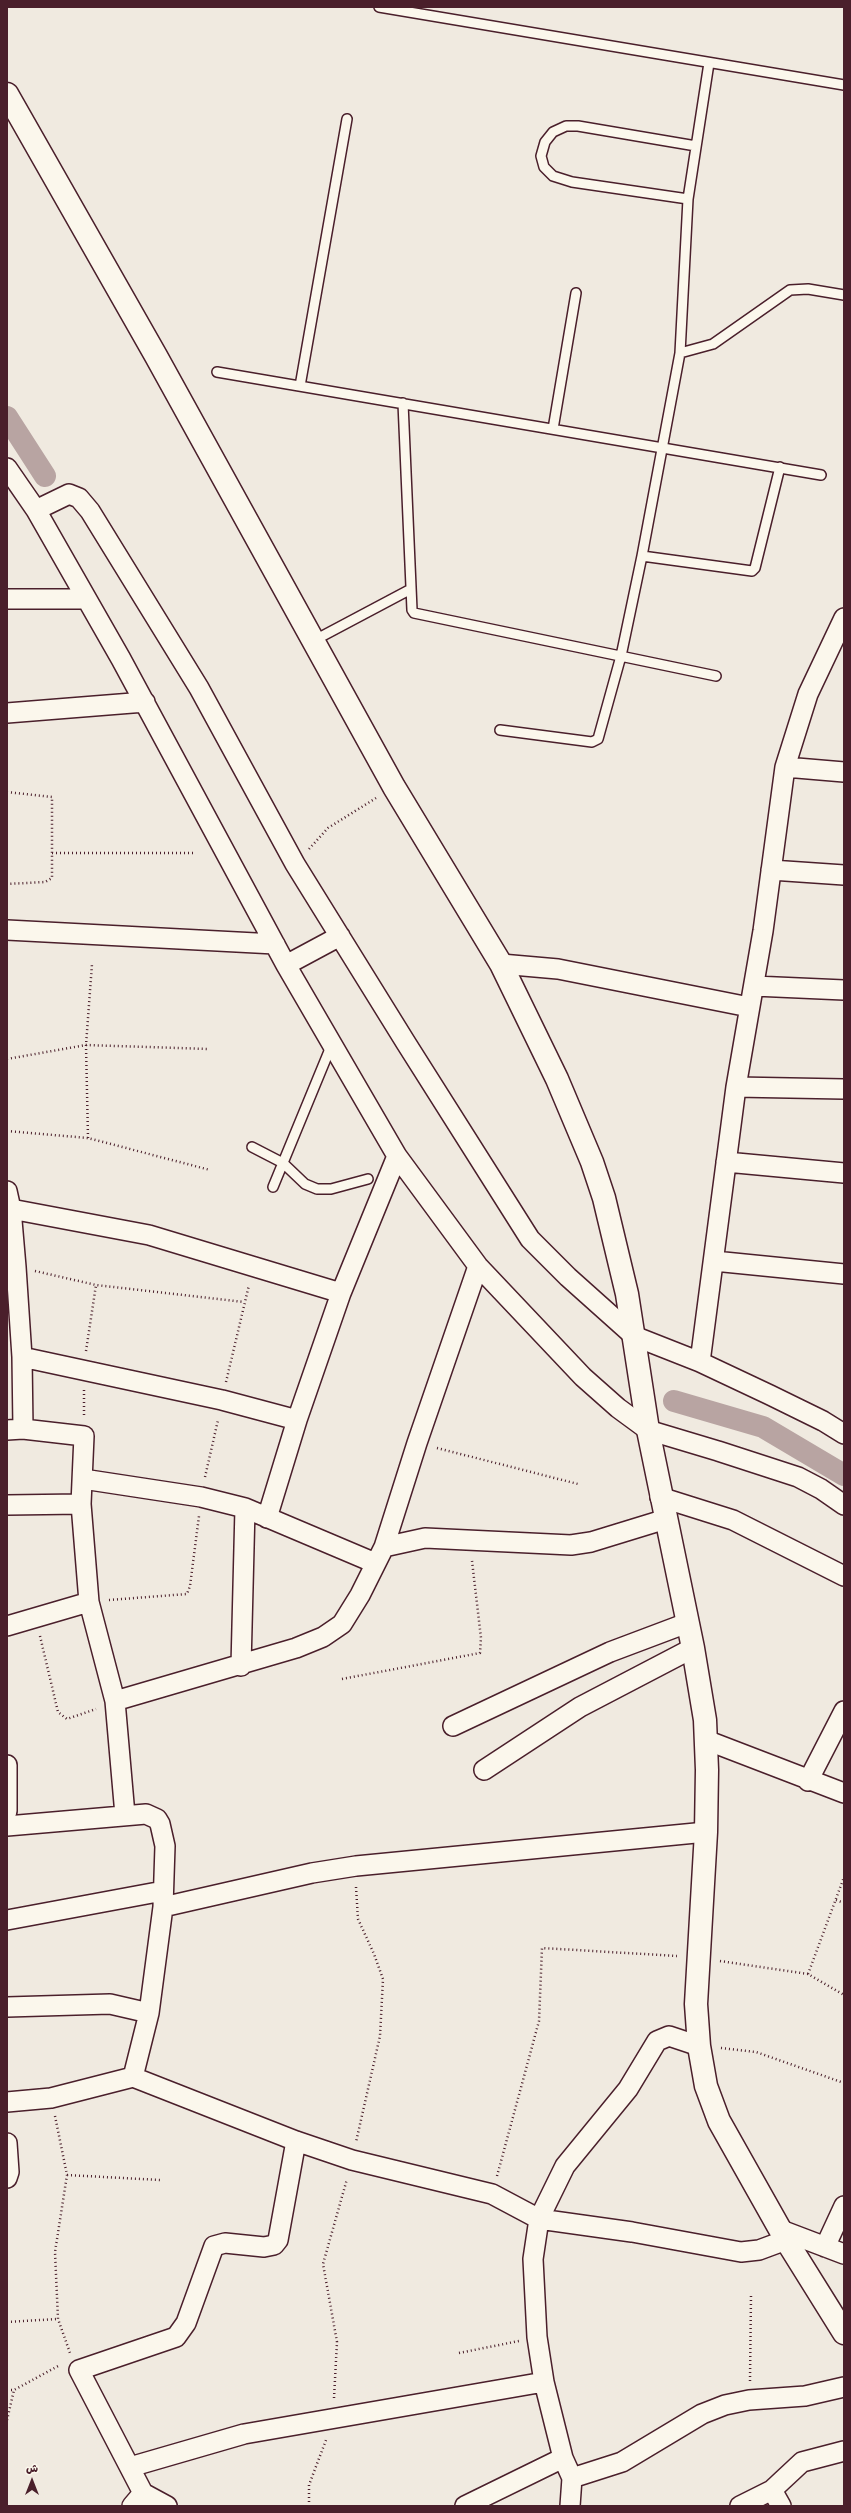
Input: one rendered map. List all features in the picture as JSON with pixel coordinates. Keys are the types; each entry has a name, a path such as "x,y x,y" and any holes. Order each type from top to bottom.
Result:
{"main road":[{"path":"7,94 156,356 394,787 501,964 557,1079 592,1162 616,1246 634,1336 660,1497 693,1648 706,1740 706,1832 696,2004 699,2046 706,2086 719,2121 783,2235 844,2333"}],"street":[{"path":"9,476 36,510 145,702 286,965 398,1156 478,1266 584,1377 618,1408 648,1430 798,1477 821,1489 844,1505"},
{"path":"36,510 70,494 79,498 90,511 199,688 295,864 520,1225 568,1277 634,1336 700,1362 797,1408 844,1434"},
{"path":"7,599 86,599"},
{"path":"700,1362 736,1087 749,1007 754,986 785,767 808,694 844,618"},
{"path":"7,713 145,702"},
{"path":"785,767 844,772"},
{"path":"771,870 844,876"},
{"path":"7,930 275,944"},
{"path":"286,965 340,936"},
{"path":"501,964 558,969 749,1007"},
{"path":"754,986 844,990"},
{"path":"736,1087 844,1089"},
{"path":"268,1518 297,1420 341,1293 398,1156"},
{"path":"726,1162 844,1172"},
{"path":"125,1815 115,1702 89,1602 82,1504 84,1436 15,1430 22,1357 16,1267 10,1234 9,1200 149,1235 341,1293"},
{"path":"714,1261 844,1274"},
{"path":"115,1702 241,1666 296,1648 336,1630 348,1617 384,1547 417,1443 478,1266"},
{"path":"22,1357 84,1369 222,1400 297,1420"},
{"path":"83,1479 201,1497 245,1508 375,1563"},
{"path":"660,1497 733,1520 844,1576"},
{"path":"7,1505 82,1504"},
{"path":"241,1666 245,1508"},
{"path":"384,1547 425,1538 571,1545 591,1542 666,1519"},
{"path":"7,1626 89,1602"},
{"path":"454,1726 610,1652 687,1623"},
{"path":"484,1770 574,1711 693,1648"},
{"path":"808,1781 844,1711"},
{"path":"706,1740 808,1781 844,1793"},
{"path":"7,1766 7,1811"},
{"path":"7,1826 146,1814 157,1819 160,1824 165,1846 163,1899 150,2013 133,2077"},
{"path":"7,1920 163,1899 356,1866 706,1832"},
{"path":"7,2007 110,2004 150,2013"},
{"path":"570,2506 572,2478 563,2458 544,2382 537,2337 533,2260 539,2219 565,2166 628,2089 657,2041 670,2036 699,2046"},
{"path":"7,2102 51,2098 133,2077 296,2142 352,2160 492,2194 539,2219 632,2232 741,2252 759,2250 783,2235 844,2254"},
{"path":"167,2506 138,2500 130,2467 79,2370 176,2337 186,2323 214,2246 225,2243 264,2247 274,2245 278,2240 296,2142"},
{"path":"7,2143 9,2172 7,2178"},
{"path":"825,2247 844,2206"},
{"path":"130,2467 244,2434 333,2420 544,2382"},
{"path":"572,2478 622,2462 702,2414 725,2404 749,2400 805,2396 844,2387"},
{"path":"740,2506 776,2498 802,2462 844,2451"},
{"path":"465,2506 563,2458"}],"lane":[{"path":"379,7 844,86"},
{"path":"500,730 596,741 621,656 642,556 680,353 688,199 709,63"},
{"path":"300,386 348,119"},
{"path":"688,199 572,182 553,176 544,167 541,156 544,142 553,132 566,126 578,126 696,146"},
{"path":"680,353 713,344 790,290 808,289 844,295"},
{"path":"553,429 576,293"},
{"path":"218,372 821,475"},
{"path":"403,403 412,610 414,613 716,676"},
{"path":"642,556 752,571 755,568 780,468"},
{"path":"313,641 411,589"},
{"path":"274,1187 333,1043"},
{"path":"252,1147 283,1163 305,1184 317,1189 331,1189 368,1179"}],"path":[{"path":"295,864 328,828 394,787"},
{"path":"7,792 52,797 52,878 45,882 7,884"},
{"path":"52,853 195,853"},
{"path":"88,1138 86,1045 92,964"},
{"path":"7,1059 86,1045 209,1049"},
{"path":"7,1131 88,1138 210,1170"},
{"path":"16,1267 96,1285 244,1302 201,1497 190,1586 187,1594 89,1602"},
{"path":"84,1436 84,1369 96,1285"},
{"path":"417,1443 578,1484"},
{"path":"342,1679 480,1653 481,1638 470,1540"},
{"path":"35,1618 55,1705 64,1717 70,1719 115,1702"},
{"path":"309,2506 309,2485 333,2420 337,2342 324,2264 352,2160 380,2036 383,1979 374,1954 358,1919 356,1866"},
{"path":"808,1974 844,1877"},
{"path":"836,1900 844,1903"},
{"path":"492,2194 539,2021 542,1948 698,1958 808,1974 844,1995"},
{"path":"699,2046 740,2048 756,2052 844,2083"},
{"path":"51,2098 67,2176 55,2252 58,2319 72,2358"},
{"path":"67,2176 160,2180"},
{"path":"749,2400 751,2294"},
{"path":"7,2322 58,2319"},
{"path":"460,2353 537,2337"},
{"path":"7,2390 14,2390 66,2361"},
{"path":"7,2420 14,2390"}],"waterway":[{"path":"7,417 45,476"},
{"path":"674,1401 763,1427 844,1475"}]}
